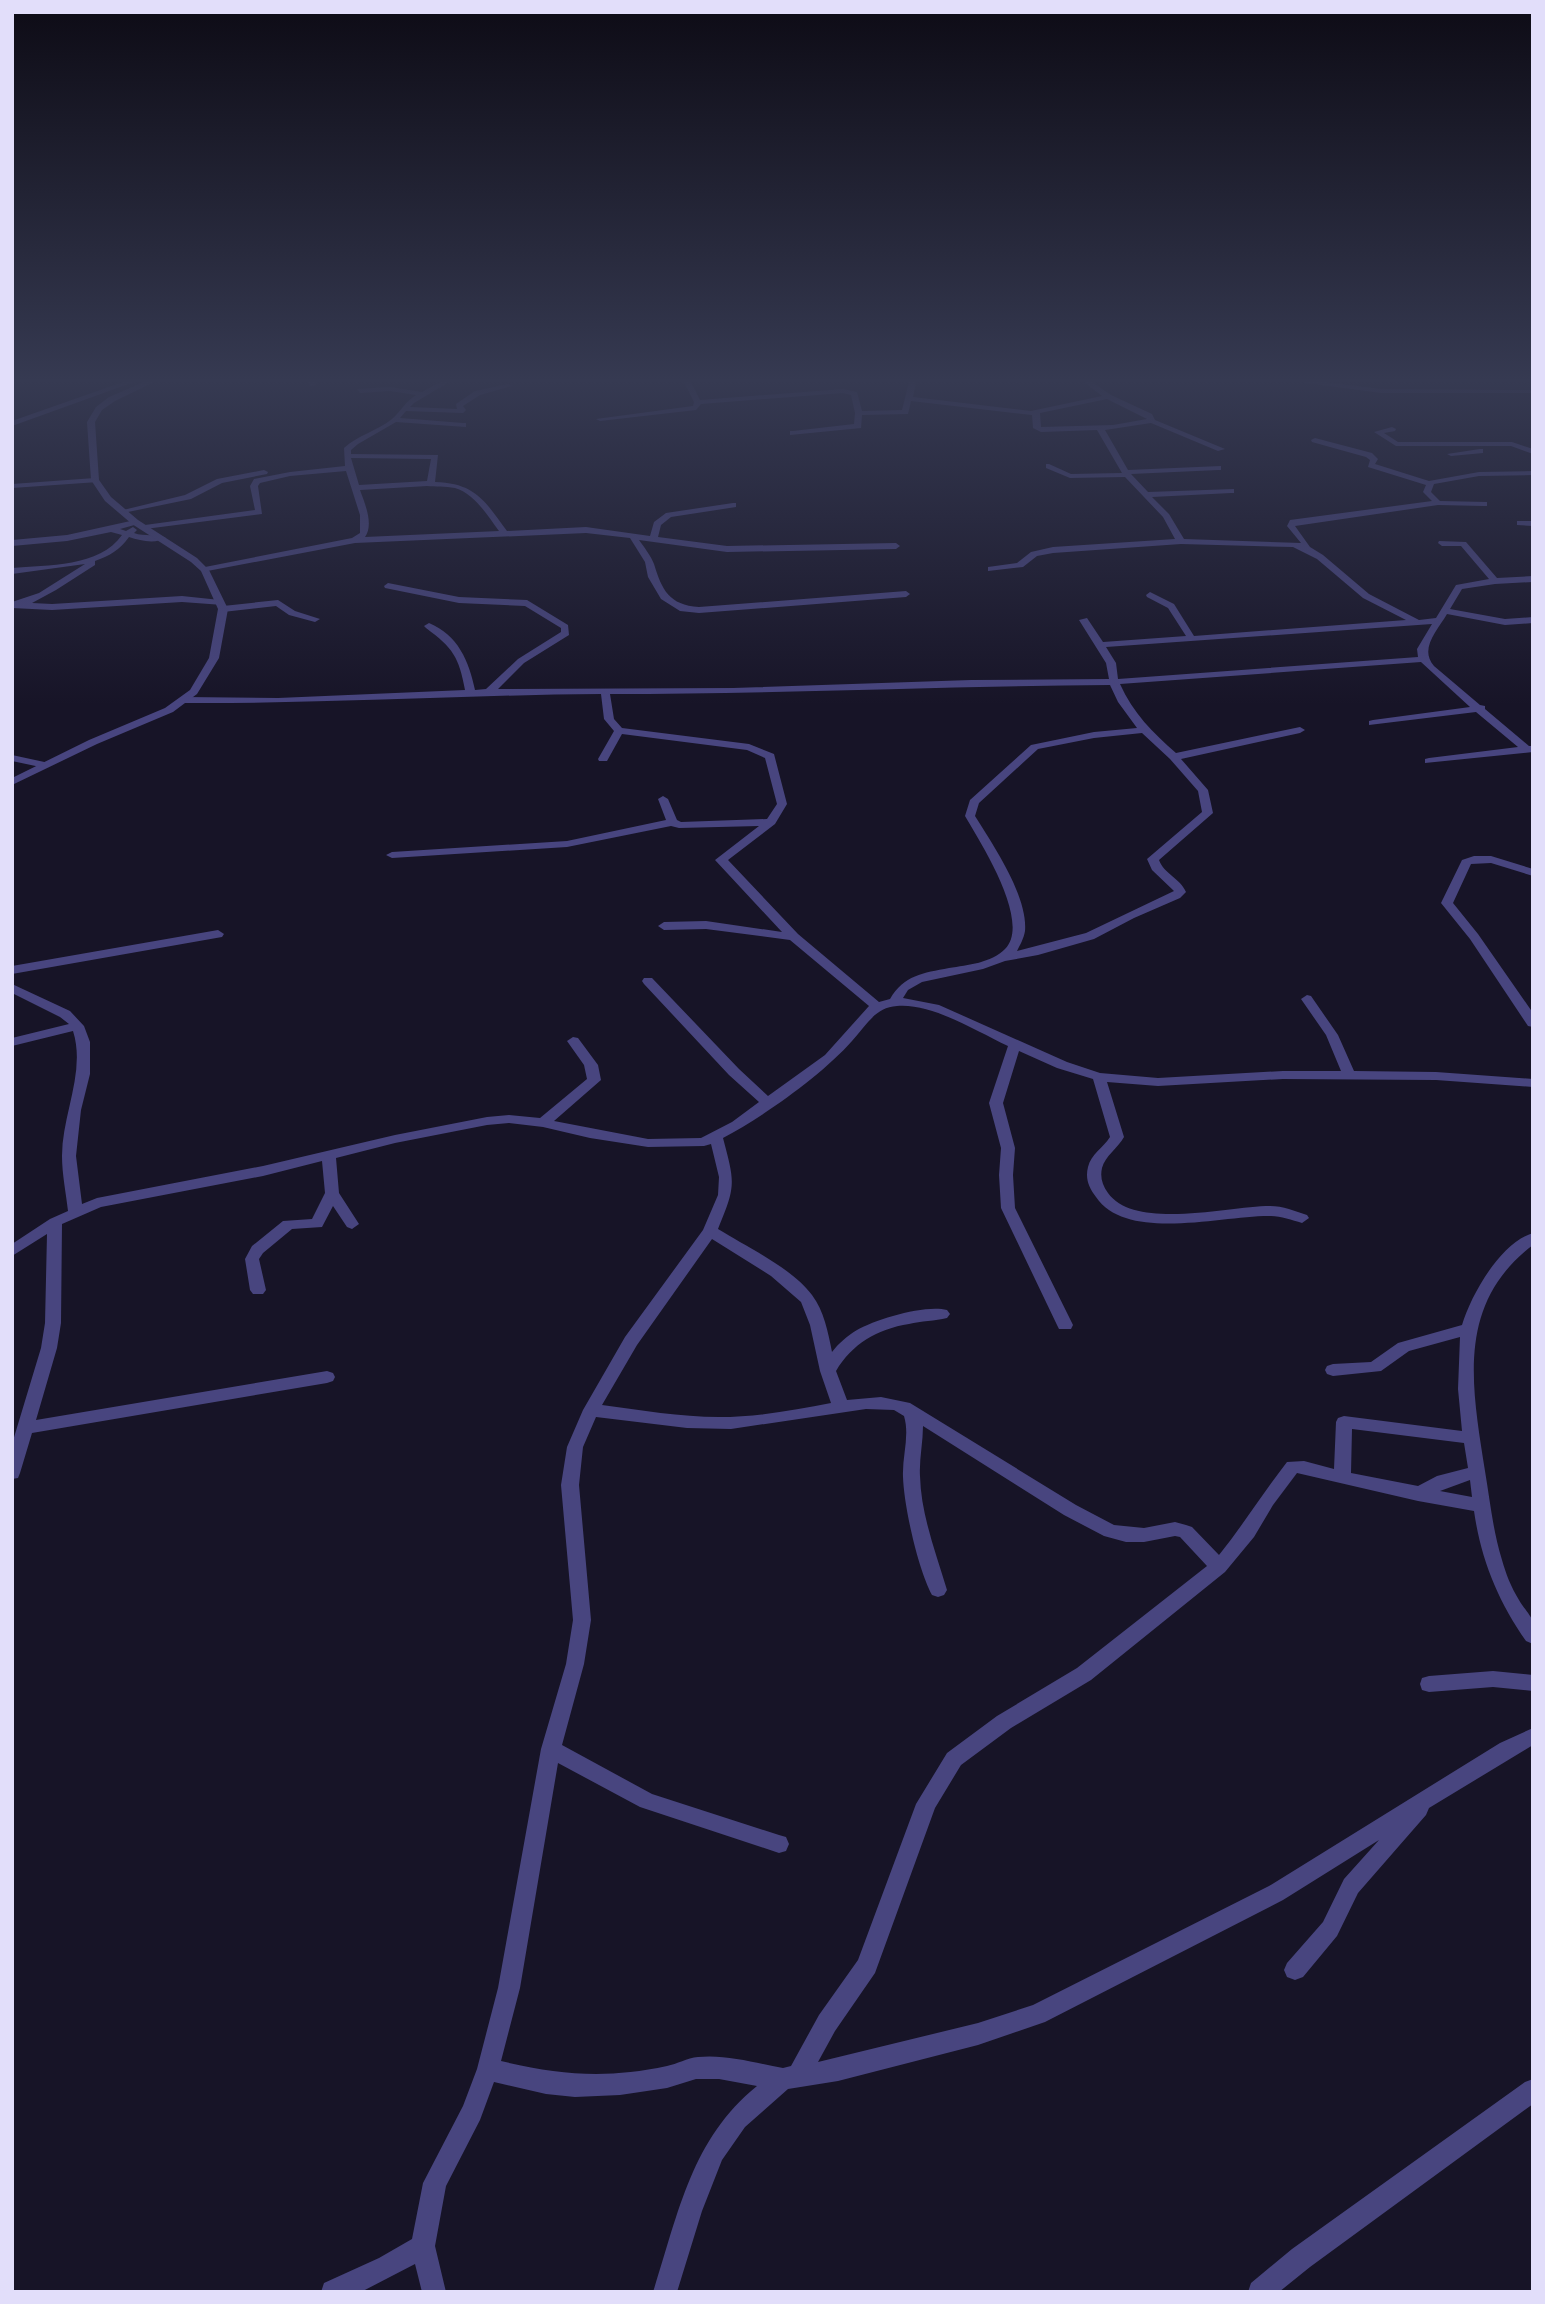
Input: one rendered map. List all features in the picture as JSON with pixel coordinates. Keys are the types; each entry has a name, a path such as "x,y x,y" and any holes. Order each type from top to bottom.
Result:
{"street":[{"path":"12,782 169,710 194,692 214,658 221,606 205,570 122,511 102,490"},
{"path":"122,511 188,497 203,490"},
{"path":"12,543 55,540 140,524 259,512 255,490"},
{"path":"355,490 367,525 364,534 355,540"},
{"path":"465,490 506,535"},
{"path":"1141,490 1166,516 1181,541"},
{"path":"1429,490 1427,492 1438,503"},
{"path":"1145,495 1231,491"},
{"path":"1417,622 1368,598 1307,546 1291,526 1293,522 1438,503 1484,504"},
{"path":"653,539 657,524 669,514 733,505"},
{"path":"1520,523 1533,524"},
{"path":"17,605 106,555 140,524"},
{"path":"111,529 143,538 162,538"},
{"path":"205,570 355,540 586,530 727,549 896,546"},
{"path":"634,538 649,562 652,577 664,597 683,609 906,594"},
{"path":"992,569 1020,565 1041,551 1181,541 1281,542 1307,546"},
{"path":"1442,543 1463,544 1495,580"},
{"path":"12,572 53,567 106,555"},
{"path":"1529,749 1423,659 1422,649 1459,587 1495,580 1533,579"},
{"path":"388,586 459,600 527,603 565,627 566,634 521,661 489,692"},
{"path":"1150,595 1171,606 1192,639"},
{"path":"17,605 52,607 182,599 221,606 278,603 292,613 315,620"},
{"path":"1445,611 1505,622 1533,620"},
{"path":"895,1002 897,993 913,981 1090,936 1180,892 1156,868 1153,859 1208,813 1203,790 1174,757 1144,730 1123,702 1114,682 1111,663 1084,620"},
{"path":"1101,645 1437,621"},
{"path":"429,626 459,650 471,693"},
{"path":"184,700 278,701 489,692 746,691 971,683 1114,682 1423,659"},
{"path":"605,691 609,719 619,731 749,747 769,756 782,804 771,822 721,860 794,937 876,1006"},
{"path":"1373,723 1481,708"},
{"path":"1004,957 1014,948 1019,934 1019,920 990,848 970,816 974,802 1035,747 1083,737 1144,730"},
{"path":"1174,757 1300,730"},
{"path":"603,759 619,731"},
{"path":"1429,761 1529,749"},
{"path":"12,758 45,765"},
{"path":"663,799 672,822"},
{"path":"391,855 567,844 672,822 683,826 771,822"},
{"path":"1533,873 1491,859 1473,859 1466,862 1447,903 1474,937 1533,1023"},
{"path":"664,926 706,925 794,937"},
{"path":"12,970 218,934"},
{"path":"649,981 734,1072 767,1102"},
{"path":"12,988 65,1014 78,1026 83,1042 83,1074 74,1110 69,1156 75,1211"},
{"path":"1307,999 1332,1035 1350,1077"},
{"path":"12,1251 75,1211 117,1199 263,1171 487,1121 509,1119 543,1123 648,1143 704,1142 716,1138 830,1058 876,1006 895,1002 910,1002 935,1008 1062,1065 1099,1077 1158,1082 1240,1076 1449,1076 1533,1083"},
{"path":"12,1042 78,1026"},
{"path":"543,1123 594,1080 592,1065 573,1041"},
{"path":"1015,1044 996,1103 1008,1149 1005,1196 1008,1208 1065,1325"},
{"path":"1099,1077 1117,1137 1114,1145 1101,1155 1095,1165 1094,1178 1098,1193 1108,1206 1126,1213 1156,1218 1272,1211 1302,1218"},
{"path":"433,2292 423,2245 435,2183 472,2112 488,2069 509,1989 551,1749 575,1664 582,1620 570,1485 575,1447 591,1410 631,1341 710,1231 725,1195 726,1177 716,1138"},
{"path":"258,1290 252,1259 257,1251 288,1224 317,1224 332,1193 330,1155"},
{"path":"332,1193 352,1224"},
{"path":"12,1473 49,1348 53,1322 55,1222"},
{"path":"710,1231 758,1261 806,1297 814,1315 828,1371 841,1407"},
{"path":"1533,1238 1497,1270 1477,1298 1469,1329 1464,1383 1488,1550 1504,1592 1533,1636"},
{"path":"828,1371 843,1347 867,1330 911,1317 942,1314"},
{"path":"1333,1370 1375,1367 1404,1347 1469,1329"},
{"path":"24,1428 327,1377"},
{"path":"591,1410 719,1423 778,1418 883,1402 900,1404 1070,1510 1110,1531 1126,1535 1144,1535 1175,1529 1186,1532 1219,1567"},
{"path":"909,1410 914,1422 911,1478 938,1590"},
{"path":"1342,1478 1345,1422 1470,1438"},
{"path":"665,2292 686,2220 724,2135 747,2108 790,2077 867,1966 926,1804 954,1759 1004,1722 1084,1674 1219,1567 1248,1532 1267,1500 1293,1467 1304,1467 1418,1494 1480,1504"},
{"path":"1418,1494 1443,1481 1477,1472"},
{"path":"1429,1684 1493,1679 1533,1683"},
{"path":"488,2069 575,2086 667,2077 696,2068 719,2068 790,2077 838,2070 927,2048 1037,2014 1276,1893 1507,1749 1533,1737"},
{"path":"551,1749 647,1801 779,1844"},
{"path":"1295,1970 1330,1929 1351,1886 1427,1800"},
{"path":"1260,2292 1301,2258 1533,2090"},
{"path":"333,2292 388,2267 423,2245"}]}
